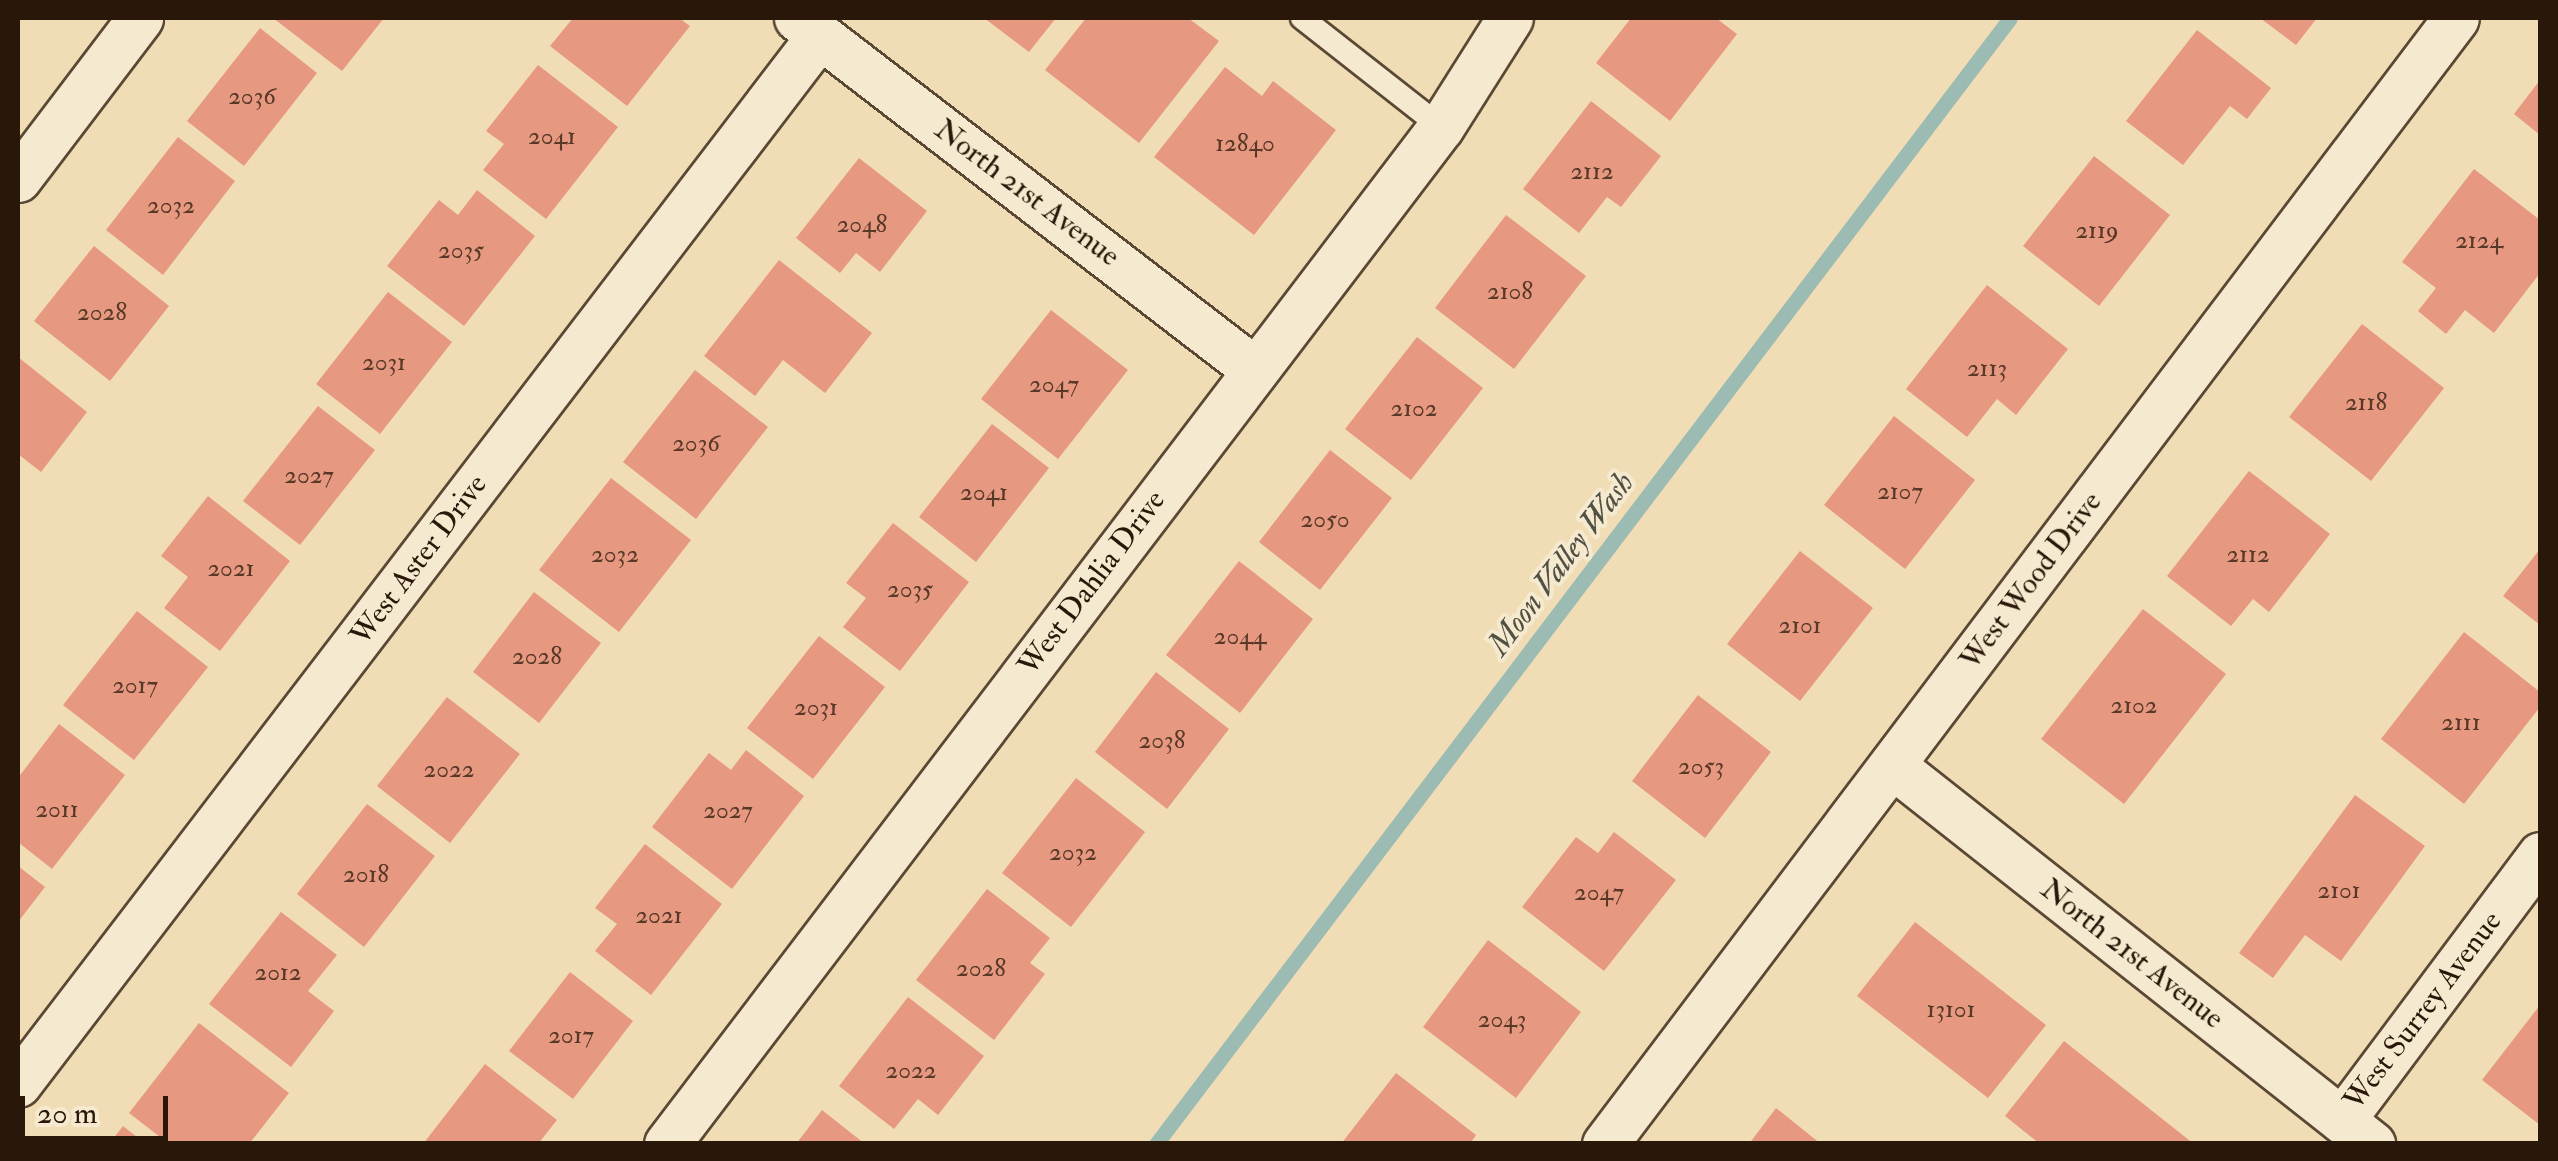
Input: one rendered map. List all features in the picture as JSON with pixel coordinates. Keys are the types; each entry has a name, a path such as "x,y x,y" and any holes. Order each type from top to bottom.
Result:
{"street":[{"path":"18,179 140,18"},
{"name":"West Dahlia Drive","path":"667,1144 1440,127 1510,18"},
{"name":"West Wood Drive","path":"1605,1144 2456,18"},
{"name":"North 21st Avenue","path":"809,26 1255,370"},
{"name":"West Aster Drive","path":"18,1084 809,26"},
{"name":"North 21st Avenue","path":"1892,765 2356,1132"},
{"name":"West Surrey Avenue","path":"2356,1132 2540,855"}],"lane":[{"path":"1302,18 1440,127"}],"building":[{"path":"273,18 384,18 342,71"},
{"path":"573,18 679,18 690,26 627,106 550,46"},
{"path":"984,18 1056,18 1029,52"},
{"path":"1086,18 1188,18 1219,41 1139,143 1045,70"},
{"path":"1631,18 1716,18 1737,34 1670,121 1596,63"},
{"path":"2260,18 2317,18 2296,45"},
{"path":"260,28 317,73 244,166 187,121"},
{"path":"2197,30 2271,88 2247,119 2230,106 2183,165 2126,121"},
{"path":"538,65 618,127 546,219 483,170 504,144 486,131"},
{"path":"1225,67 1262,96 1273,81 1336,130 1254,235 1154,157"},
{"path":"2540,80 2540,135 2514,114"},
{"path":"1591,101 1661,156 1621,207 1607,197 1579,233 1523,189"},
{"path":"178,137 235,181 163,275 106,230"},
{"path":"2094,156 2170,215 2099,306 2023,246"},
{"path":"859,158 927,211 880,272 856,253 840,273 796,238"},
{"path":"2474,169 2540,220 2540,273 2494,333 2465,310 2446,334 2418,311 2436,288 2402,262"},
{"path":"477,190 535,236 464,326 387,266 439,200 458,215"},
{"path":"1506,215 1586,276 1514,369 1435,308"},
{"path":"94,246 169,306 110,381 34,321"},
{"path":"779,260 872,333 825,393 783,360 755,396 704,356"},
{"path":"1987,285 2068,349 2016,415 1997,399 1967,437 1906,389"},
{"path":"388,292 452,342 380,434 316,384"},
{"path":"1051,310 1128,370 1058,459 981,399"},
{"path":"2362,324 2444,388 2371,481 2289,417"},
{"path":"1417,337 1483,388 1411,480 1345,429"},
{"path":"18,357 87,412 41,472 18,454"},
{"path":"695,370 768,427 696,519 623,462"},
{"path":"318,406 375,450 300,545 243,501"},
{"path":"1894,416 1975,480 1905,569 1824,505"},
{"path":"992,424 1049,468 976,562 919,517"},
{"path":"1330,450 1392,498 1320,590 1259,542"},
{"path":"2249,471 2330,534 2269,612 2253,599 2231,626 2167,576"},
{"path":"611,478 691,540 619,632 539,570"},
{"path":"208,496 290,561 220,651 164,608 188,577 161,556"},
{"path":"893,523 969,582 900,671 843,627 866,598 846,583"},
{"path":"2540,549 2540,625 2503,596"},
{"path":"1800,551 1873,608 1800,701 1727,644"},
{"path":"1239,561 1313,619 1240,713 1166,655"},
{"path":"534,592 601,643 539,723 473,672"},
{"path":"2143,609 2226,674 2124,804 2041,739"},
{"path":"137,611 208,667 134,760 63,705"},
{"path":"2464,632 2540,692 2540,707 2464,804 2381,739"},
{"path":"819,636 885,687 813,779 747,728"},
{"path":"1156,672 1229,729 1167,809 1095,752"},
{"path":"1698,695 1771,752 1705,838 1632,781"},
{"path":"447,697 520,754 450,843 377,786"},
{"path":"59,724 125,775 52,869 18,842 18,778"},
{"path":"746,750 804,796 732,889 652,827 709,753 731,770"},
{"path":"1076,778 1145,832 1071,927 1002,873"},
{"path":"2355,795 2425,846 2341,961 2305,935 2273,978 2239,953"},
{"path":"367,804 435,856 364,947 297,894"},
{"path":"1614,832 1676,880 1604,971 1522,907 1576,837 1598,853"},
{"path":"645,844 722,904 651,995 595,951 617,924 595,908"},
{"path":"18,866 45,887 18,922"},
{"path":"987,889 1050,938 1030,963 1045,974 994,1040 916,980"},
{"path":"281,912 337,955 308,991 334,1011 291,1067 209,1004"},
{"path":"1915,922 2046,1025 1988,1098 1857,996"},
{"path":"1488,940 1581,1012 1516,1098 1423,1027"},
{"path":"570,972 633,1021 573,1099 509,1051"},
{"path":"908,997 984,1056 938,1115 918,1099 894,1129 839,1086"},
{"path":"2540,1005 2540,1125 2482,1080"},
{"path":"199,1023 289,1093 249,1144 169,1144 129,1113"},
{"path":"2064,1041 2194,1144 2040,1144 2005,1116"},
{"path":"485,1064 557,1120 538,1144 423,1144"},
{"path":"1396,1073 1476,1135 1470,1144 1341,1144"},
{"path":"1776,1108 1821,1144 1749,1144"},
{"path":"822,1110 865,1144 796,1144"},
{"path":"123,1126 146,1144 109,1144"}],"waterway":[{"name":"Moon Valley Wash","path":"1156,1144 2010,18"}]}
